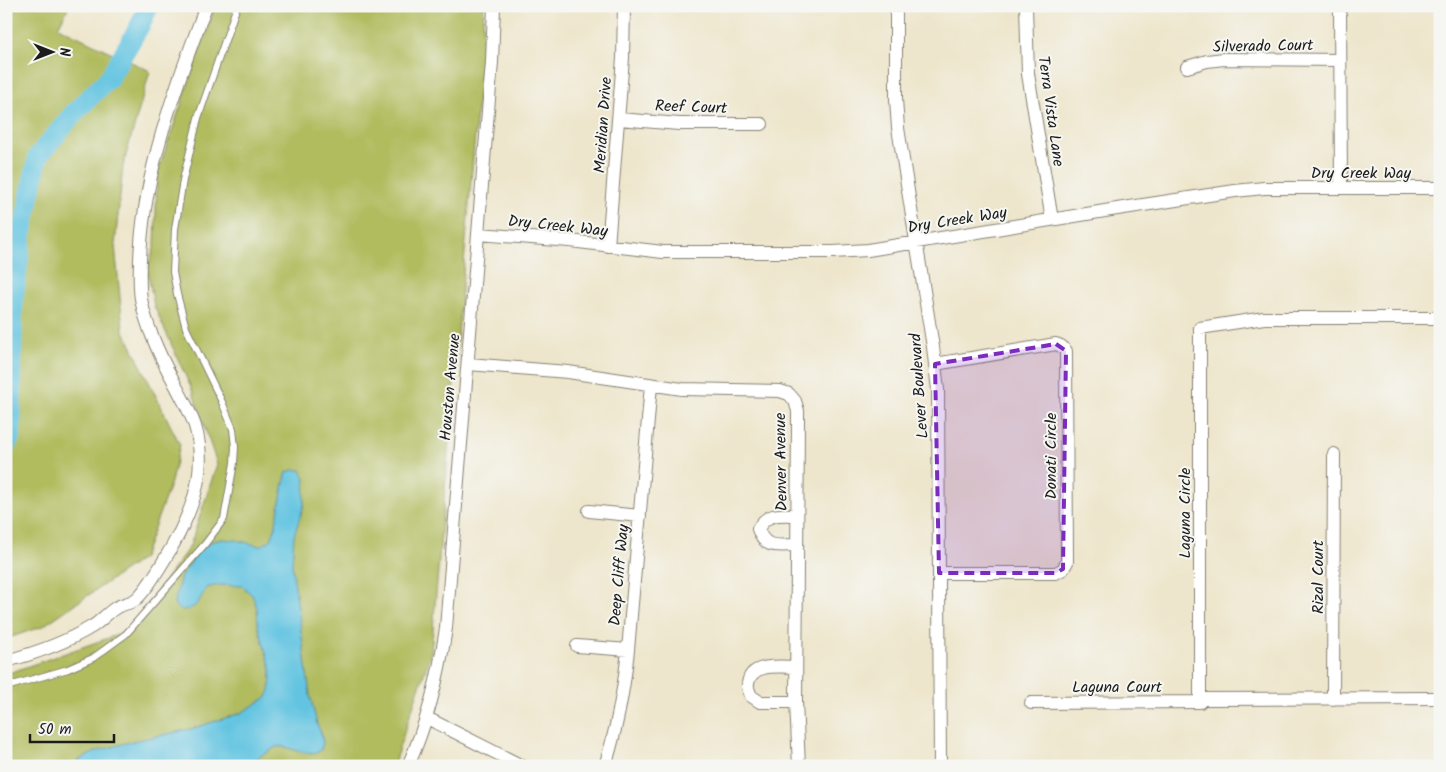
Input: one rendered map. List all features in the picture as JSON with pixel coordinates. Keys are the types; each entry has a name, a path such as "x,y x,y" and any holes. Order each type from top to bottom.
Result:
{"street":[{"path":"6,661 50,648 72,638 95,625 117,607 135,600 154,577 177,538 194,496 200,468 199,446 195,426 165,367 146,320 140,289 146,203 153,170 164,123 206,6"},
{"name":"Houston Avenue","path":"408,766 427,718 441,664 446,628 492,62 494,6"},
{"name":"Meridian Drive","path":"608,246 619,119 624,6"},
{"name":"Lever Boulevard","path":"896,6 896,99 898,128 934,347 939,418 940,766"},
{"name":"Terra Vista Lane","path":"1026,6 1028,74 1052,220"},
{"path":"1340,6 1341,188"},
{"name":"Silverado Court","path":"1187,67 1207,61 1224,59 1340,60"},
{"name":"Reef Court","path":"619,119 679,124 762,124"},
{"name":"Dry Creek Way","path":"478,234 663,252 833,252 868,250 1235,191 1264,188 1440,188"},
{"name":"Laguna Circle","path":"1200,699 1200,328 1264,318 1440,318"},
{"name":"Donati Circle","path":"935,364 1056,344 1066,351 1066,562 1063,570 1056,574 939,573"},
{"name":"Denver Avenue","path":"468,364 568,372 682,389 715,391 773,390 789,394 793,397 798,411 796,702 799,766"},
{"name":"Deep Cliff Way","path":"605,766 616,724 628,650 651,385"},
{"name":"Rizal Court","path":"1333,699 1334,454"},
{"path":"589,512 640,516"},
{"path":"797,515 772,515 762,521 758,529 761,538 770,545 797,545"},
{"path":"577,646 628,650"},
{"path":"796,667 760,667 752,674 747,685 750,696 760,702 796,702"},
{"path":"1200,699 1440,698"},
{"name":"Laguna Court","path":"1031,703 1200,702 1200,699"},
{"path":"427,718 522,766"}],"lane":[{"path":"6,687 68,669 93,658 126,634 205,544 224,519 234,463 233,429 186,328 177,294 174,272 175,229 183,180 198,118 237,6"}],"highlighted area":[{"path":"1056,344 1066,351 1063,569 1056,573 939,573 935,364"}],"shaded area":[{"path":"1440,765 1440,766 1047,766"}],"green space":[{"path":"6,6 69,6 58,27 150,71 123,166 115,245 123,329 180,445 171,482 143,558 43,626 6,639"},
{"path":"215,6 484,6 482,52 431,653 393,766 6,766 6,674 128,631 190,546 217,464 192,390 154,306 147,269 155,246 157,174"}],"water":[{"path":"301,470 305,478 304,505 294,536 292,565 310,695 317,724 322,735 323,743 321,750 316,753 301,752 285,747 276,747 244,766 74,766 79,760 97,751 133,741 191,729 241,713 267,697 270,690 271,669 258,626 257,608 252,595 242,586 219,585 206,588 199,602 190,609 179,610 174,604 181,576 200,550 210,542 222,539 236,540 260,546 271,540 287,472"}],"waterway":[{"path":"6,446 11,435 13,303 21,240 38,156 74,113 109,78 149,6"}]}
